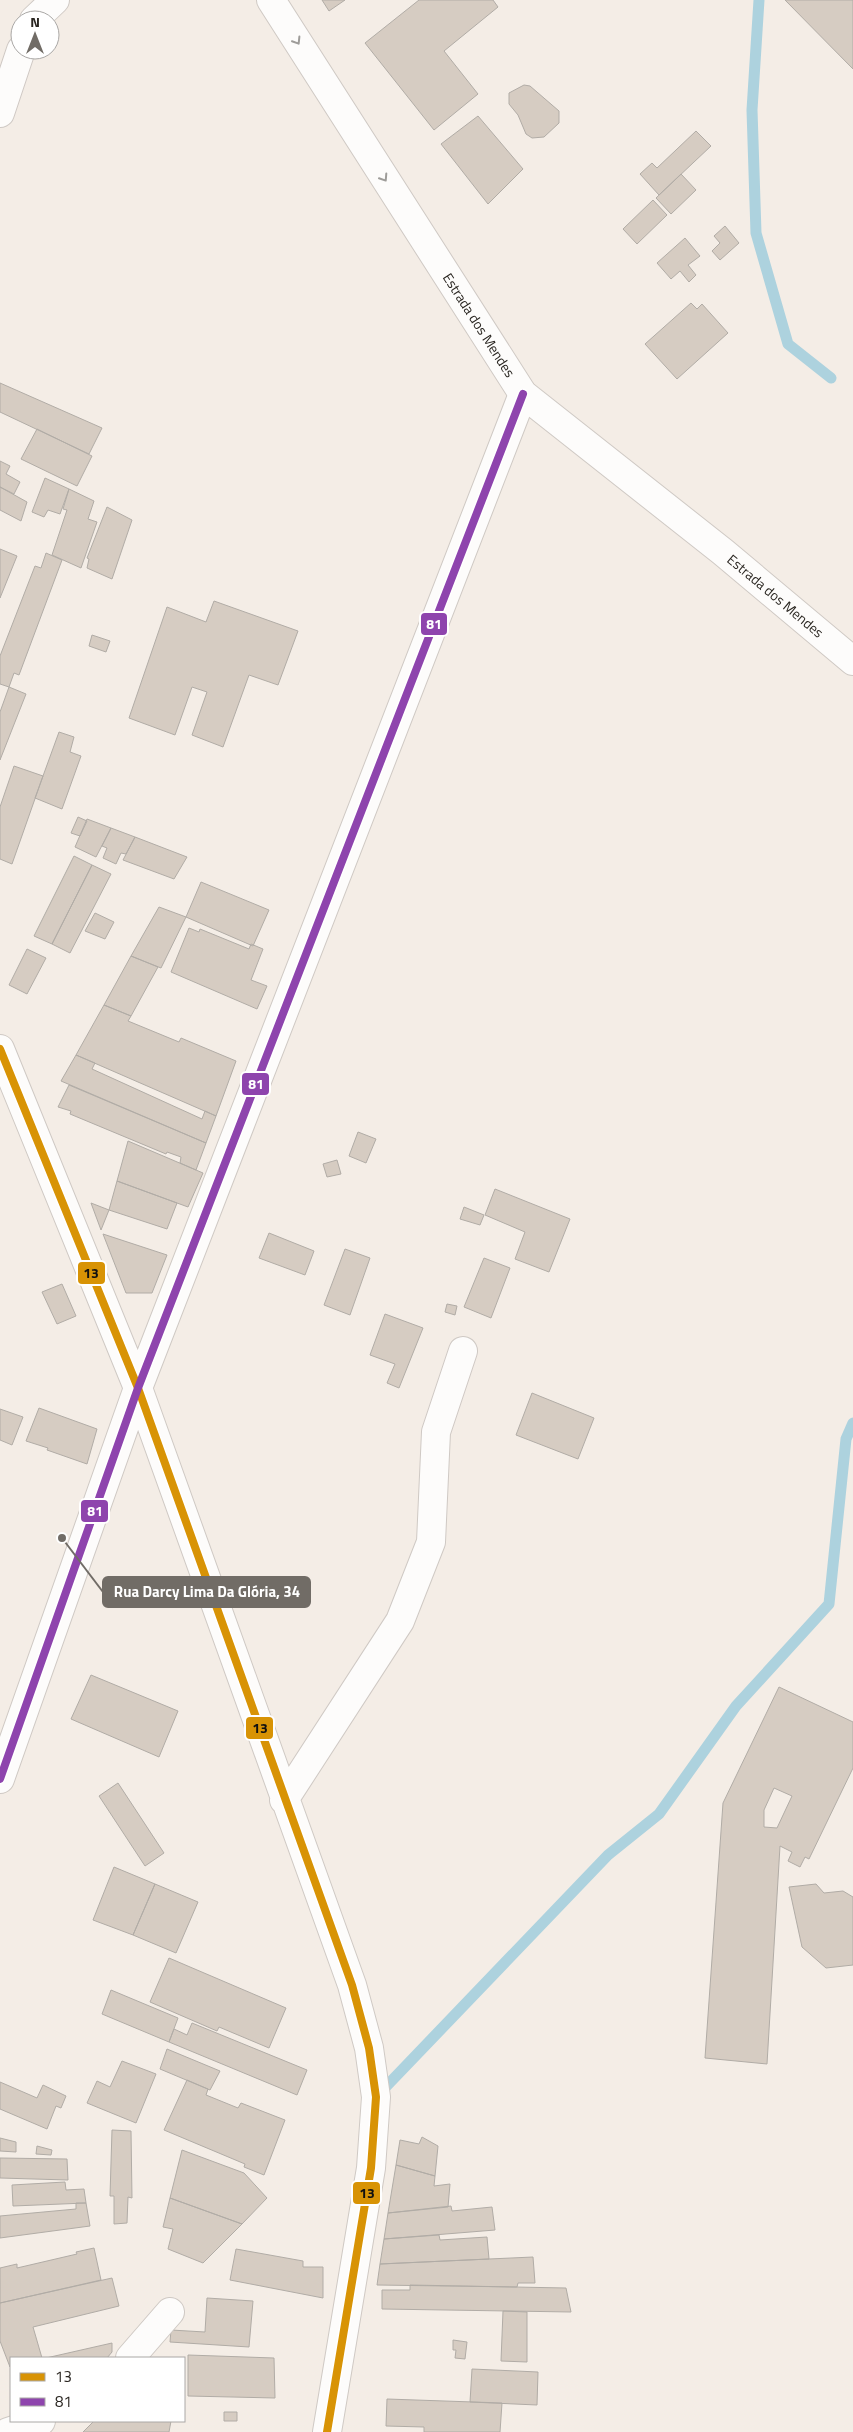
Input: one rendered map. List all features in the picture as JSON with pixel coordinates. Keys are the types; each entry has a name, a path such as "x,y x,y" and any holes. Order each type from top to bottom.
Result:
{"street":[{"path":"44,10 55,0"},
{"name":"Estrada dos Mendes","path":"271,0 523,394 723,552 853,661"},
{"path":"0,112 18,60"},
{"path":"0,1780 138,1388 523,394"},
{"path":"0,1049 138,1388 284,1800 352,1985 368,2048 376,2097 371,2168 326,2432"},
{"path":"284,1800 400,1622 431,1542 436,1432 463,1351"},
{"path":"131,2357 170,2312"},
{"path":"8,2432 38,2422"}],"building":[{"path":"322,0 345,0 329,11"},
{"path":"419,0 493,0 498,7 444,51 478,94 434,130 365,43"},
{"path":"785,0 853,0 853,69"},
{"path":"524,85 530,86 559,111 559,123 544,137 532,138 526,134 518,115 509,104 509,93"},
{"path":"478,116 523,169 488,204 441,144"},
{"path":"696,131 711,146 659,195 640,174 652,163 657,168"},
{"path":"681,174 696,190 671,214 656,198"},
{"path":"653,200 667,215 637,244 623,229"},
{"path":"725,226 739,243 720,260 712,251 720,243 714,236"},
{"path":"685,238 700,256 688,265 696,275 689,282 680,271 671,279 657,263"},
{"path":"691,303 697,309 702,304 728,333 677,379 645,344"},
{"path":"0,383 102,428 89,454 0,412"},
{"path":"37,429 92,456 77,486 21,459"},
{"path":"0,461 10,466 6,474 20,482 14,494 0,487"},
{"path":"45,478 69,489 60,514 48,510 44,517 32,512"},
{"path":"0,487 27,502 21,521 0,510"},
{"path":"69,489 94,501 88,519 97,522 81,568 52,555 67,510 63,509"},
{"path":"107,507 132,520 112,579 87,568 89,559 87,558"},
{"path":"0,549 17,556 0,598"},
{"path":"46,553 62,560 19,675 14,673 9,687 0,684 0,656 35,566 41,568"},
{"path":"214,601 298,631 278,685 249,675 223,747 192,735 207,692 192,687 175,735 129,718 167,607 206,622"},
{"path":"92,635 110,641 106,652 89,646"},
{"path":"9,687 26,694 0,760 0,712"},
{"path":"59,732 74,737 70,752 81,756 62,809 35,798"},
{"path":"14,766 43,776 12,864 0,859 0,807"},
{"path":"78,817 87,821 80,836 71,833"},
{"path":"87,819 111,828 96,857 75,847"},
{"path":"111,828 135,837 126,854 121,853 116,864 103,858 107,848 102,846"},
{"path":"135,837 187,857 174,879 123,860"},
{"path":"74,856 92,865 52,944 34,936"},
{"path":"92,865 111,874 70,953 52,944"},
{"path":"201,882 269,910 253,946 186,917"},
{"path":"159,907 186,917 161,968 131,956"},
{"path":"95,913 114,922 105,939 85,931"},
{"path":"189,928 199,932 200,929 249,949 251,944 263,949 251,980 267,986 257,1009 171,972"},
{"path":"27,949 46,958 27,994 9,985"},
{"path":"131,956 158,967 131,1016 104,1005"},
{"path":"104,1005 131,1016 128,1021 179,1042 181,1038 236,1061 216,1116 76,1055"},
{"path":"76,1055 95,1063 92,1069 202,1119 205,1111 216,1116 206,1143 61,1081"},
{"path":"69,1085 206,1143 196,1170 180,1163 181,1157 167,1152 166,1154 70,1114 71,1111 58,1107"},
{"path":"358,1132 376,1139 366,1163 349,1156"},
{"path":"128,1141 203,1173 188,1207 117,1181"},
{"path":"337,1160 341,1174 327,1177 323,1164"},
{"path":"117,1181 177,1203 167,1229 109,1210"},
{"path":"495,1189 570,1219 549,1272 515,1259 525,1232 485,1215"},
{"path":"91,1203 109,1210 101,1230"},
{"path":"464,1207 484,1215 480,1225 460,1219"},
{"path":"269,1233 314,1251 305,1275 259,1258"},
{"path":"103,1234 167,1255 152,1293 126,1293"},
{"path":"345,1249 370,1258 350,1315 324,1305"},
{"path":"484,1258 510,1268 491,1318 464,1307"},
{"path":"62,1284 76,1316 57,1324 42,1292"},
{"path":"447,1304 457,1306 455,1315 445,1312"},
{"path":"385,1314 423,1328 399,1388 387,1383 395,1364 370,1355"},
{"path":"532,1393 594,1418 578,1459 516,1435"},
{"path":"39,1408 97,1429 87,1464 26,1441"},
{"path":"0,1409 23,1417 12,1445 0,1440"},
{"path":"91,1675 178,1711 159,1757 71,1719"},
{"path":"779,1687 853,1722 853,1768 809,1859 805,1857 800,1867 788,1861 792,1852 780,1846 767,2064 705,2058 723,1803","holes":["774,1788 792,1796 777,1828 764,1827 764,1810"]},
{"path":"118,1783 164,1853 145,1866 99,1796"},
{"path":"114,1867 155,1884 133,1935 93,1920"},
{"path":"155,1884 198,1902 176,1953 133,1935"},
{"path":"816,1884 824,1893 843,1891 853,1897 853,1965 826,1968 802,1947 789,1887"},
{"path":"169,1958 286,2008 269,2048 219,2027 217,2031 150,2002"},
{"path":"111,1990 178,2018 169,2042 102,2014"},
{"path":"192,2023 307,2070 297,2095 169,2042 174,2029 187,2035"},
{"path":"167,2049 220,2071 210,2090 160,2069"},
{"path":"122,2061 156,2074 136,2123 87,2103 97,2081 110,2087"},
{"path":"187,2080 208,2089 206,2095 238,2108 241,2103 285,2120 264,2175 244,2167 245,2164 164,2130"},
{"path":"0,2082 37,2098 43,2085 66,2096 61,2108 56,2106 47,2129 0,2109"},
{"path":"112,2130 131,2131 132,2198 128,2197 127,2223 114,2224 114,2196 110,2196"},
{"path":"422,2137 438,2146 435,2176 396,2165 400,2140 419,2144"},
{"path":"0,2138 16,2142 16,2152 0,2151"},
{"path":"37,2146 52,2150 51,2155 36,2154"},
{"path":"182,2150 244,2173 267,2198 242,2224 170,2198"},
{"path":"0,2158 67,2159 68,2180 0,2178"},
{"path":"396,2165 435,2176 434,2186 450,2184 448,2207 388,2213"},
{"path":"65,2182 66,2190 84,2189 86,2203 13,2206 12,2185"},
{"path":"170,2198 242,2224 203,2263 168,2249 173,2229 163,2227"},
{"path":"76,2203 86,2203 90,2226 0,2238 0,2216 76,2209"},
{"path":"451,2206 452,2211 492,2207 495,2230 384,2239 388,2213"},
{"path":"439,2235 440,2240 487,2237 489,2259 380,2264 384,2239"},
{"path":"94,2248 101,2280 0,2303 0,2268 17,2264 17,2268 77,2254 76,2252"},
{"path":"236,2249 303,2261 303,2267 323,2267 323,2298 230,2280"},
{"path":"533,2257 535,2283 518,2283 517,2287 377,2285 380,2264"},
{"path":"112,2278 119,2306 33,2327 42,2357 10,2357 10,2367 0,2341 0,2303"},
{"path":"410,2285 566,2288 571,2312 382,2309 382,2290 410,2290"},
{"path":"207,2298 253,2301 249,2347 170,2342 171,2330 205,2332"},
{"path":"503,2311 527,2312 527,2362 501,2361"},
{"path":"453,2340 467,2342 465,2359 455,2358 456,2350 453,2350"},
{"path":"112,2343 112,2352 108,2357 50,2357"},
{"path":"188,2355 274,2358 275,2398 188,2396"},
{"path":"472,2369 538,2372 537,2405 470,2402"},
{"path":"387,2399 502,2403 500,2432 424,2432 424,2427 386,2426"},
{"path":"224,2412 237,2412 237,2421 224,2421"},
{"path":"93,2422 171,2422 169,2432 83,2432"}],"waterway":[{"path":"759,0 752,110 756,233 788,344 831,378"},
{"path":"377,2096 608,1855 659,1814 736,1706 829,1604 846,1439 853,1423"}],"transit line":[{"name":"81","path":"0,1779 138,1388 523,394"},
{"name":"13","path":"0,1049 138,1388 352,1985 369,2048 376,2097 371,2168 327,2432"}],"place":[{"name":"Rua Darcy Lima Da Glória, 34","path":"62,1538"}]}
